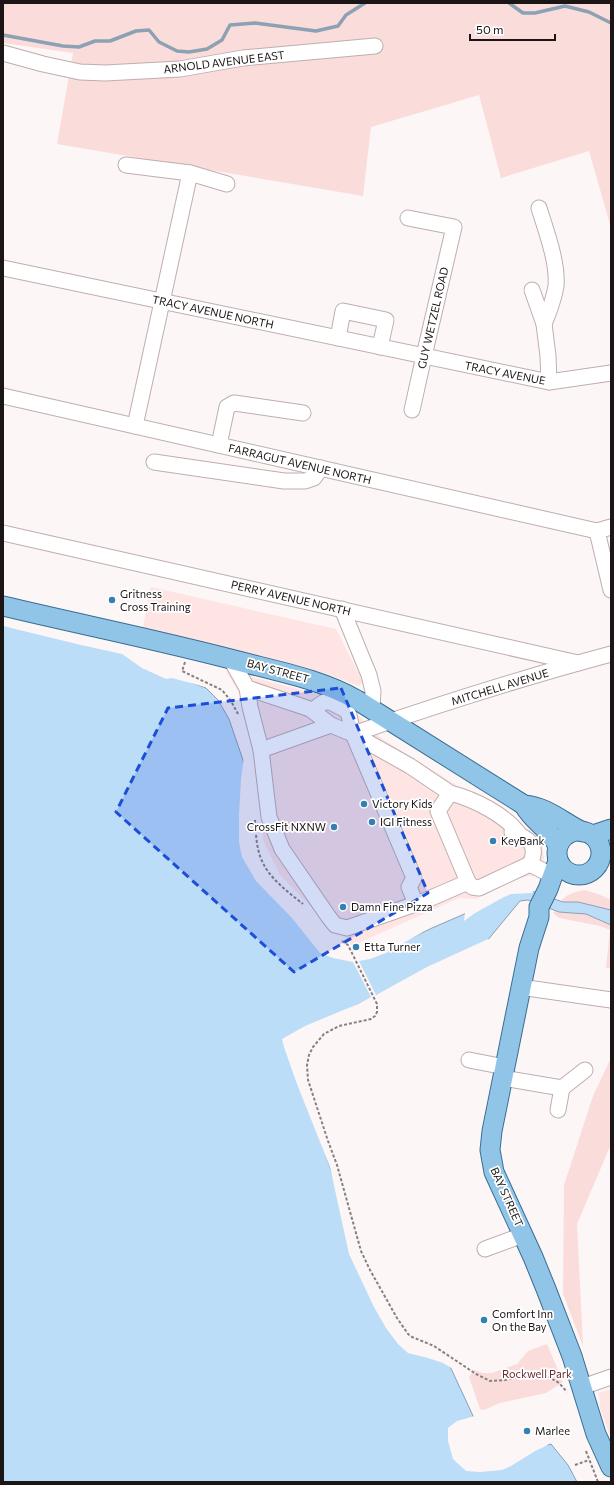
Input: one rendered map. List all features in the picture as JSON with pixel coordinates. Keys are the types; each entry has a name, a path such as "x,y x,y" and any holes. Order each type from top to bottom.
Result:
{"main road":[{"name":"BAY STREET","path":"3,606 230,658 298,676 335,688 372,709 524,805 536,806 588,833"},
{"name":"BAY STREET","path":"524,805 529,814 550,833 555,873 529,948 520,987 492,1131 490,1156 494,1172 523,1235 562,1329 576,1393 611,1467"},
{"path":"578,874 566,871 555,873 564,837 569,834 588,833 611,829"},
{"path":"588,833 606,851"},
{"name":"BAY STREET","path":"555,873 578,874 593,869 606,851"}],"street":[{"name":"ARNOLD AVENUE EAST","path":"3,53 80,72 105,73 180,69 243,58 375,46"},
{"path":"126,165 190,173 227,184"},
{"path":"135,426 190,173"},
{"path":"539,208 552,251 556,285 544,324"},
{"name":"GUY WETZEL ROAD","path":"408,218 454,227 412,410"},
{"name":"TRACY AVENUE NORTH","path":"3,268 424,356"},
{"path":"532,290 544,324 548,356 549,382"},
{"path":"338,338 343,311 386,320 380,347"},
{"name":"TRACY AVENUE","path":"424,356 549,382 611,373"},
{"name":"FARRAGUT AVENUE NORTH","path":"3,396 321,468 604,528"},
{"path":"219,445 227,407 231,403 304,413"},
{"path":"154,462 284,481 305,481 314,478 321,468"},
{"path":"604,528 611,590"},
{"name":"PERRY AVENUE NORTH","path":"3,533 578,663"},
{"path":"342,609 369,675 373,691 372,709"},
{"name":"MITCHELL AVENUE","path":"351,728 390,721 611,654"},
{"path":"230,658 247,688 261,750 269,817 282,849 335,925 348,928 416,904 468,882"},
{"path":"247,688 310,709 331,725"},
{"path":"261,750 331,725 351,728 450,793 467,797 478,808 509,831 520,835 529,841 534,848 533,858 530,864 479,888 472,887 468,882 438,811 450,793"},
{"path":"351,728 414,878 409,887 416,904"},
{"path":"530,864 555,873"},
{"path":"520,987 611,1000"},
{"path":"469,1060 504,1072 562,1088"},
{"path":"558,1110 562,1088 585,1070"},
{"path":"485,1249 523,1235"},
{"path":"576,1393 611,1378"}],"path":[{"path":"348,946 377,1004 378,1012 371,1019 338,1026 324,1034 313,1047 309,1055 307,1065 308,1080 337,1165 361,1251 370,1270 397,1318 408,1334 412,1337 434,1346 476,1374 490,1381 505,1380 536,1373 545,1374 559,1383 567,1392 576,1393"},
{"path":"584,1446 598,1482"},
{"path":"574,1465 589,1460"}],"highlighted area":[{"path":"341,688 428,893 294,972 116,812 168,708"}],"shaded area":[{"path":"151,587 336,629 363,682 359,686 330,675 142,632"},
{"path":"225,670 344,701 381,738 529,830 542,845 544,858 538,879 536,876 529,876 518,879 476,899 459,898 352,946 344,935 334,930 280,875 263,840 257,765 241,696"},
{"path":"611,1389 611,1438 600,1408 599,1393"}],"green space":[{"path":"3,3 611,3 611,228 589,151 501,178 479,95 371,127 363,196 57,144 73,53 3,43"},
{"path":"584,890 611,900 611,968 606,968 610,930 600,926 559,918 553,913 565,897"},
{"path":"611,1058 611,1144 577,1224 583,1346 563,1294 564,1185 593,1096"},
{"name":"Rockwell Park","path":"547,1344 563,1382 546,1393 500,1403 484,1410 480,1409 469,1377 474,1370 483,1373 492,1373 517,1364 528,1351"}],"water":[{"path":"3,625 122,652 138,663 206,688 218,700 229,719 243,760 246,780 247,855 261,880 325,947 353,961 385,951 432,928 492,902 509,892 526,889 563,902 578,902 611,910 611,925 586,914 559,912 528,900 520,901 487,941 285,1040 330,1167 359,1266 401,1343 448,1362 474,1418 456,1435 469,1462 483,1464 551,1444 568,1465 577,1482 3,1482"}],"pier":[{"path":"3,623 123,650 139,661 196,681 209,688 172,678 166,679 142,668 122,654 3,626"},
{"path":"244,757 248,785 249,854 263,878 298,911 326,945 353,959 384,949 410,936 423,932 386,953 370,959 359,961 376,995 427,967 488,939 490,940 488,943 288,1041 332,1166 361,1265 403,1341 449,1360 453,1369 443,1363 408,1353 398,1344 386,1328 374,1307 349,1254 330,1167 297,1084 282,1039 305,1026 371,997 353,962 333,958 320,953 292,918 256,881 242,857 239,842 239,815"},
{"path":"526,887 534,890 532,893 511,894 504,897 475,913 464,921 465,913 467,911 508,891"},
{"path":"475,1416 476,1418 474,1422 458,1435 471,1460 483,1462 547,1443 548,1445 502,1470 480,1472 466,1471 453,1459 448,1441 448,1428 457,1421"}],"waterway":[{"path":"3,35 63,46 79,47 95,41 110,41 136,31 149,30 159,42 177,51 189,52 207,49 222,40 230,25 255,23 316,31 338,26 346,15 365,3"},
{"path":"509,3 523,13 535,13 565,6 589,12 611,23"}],"place":[{"name":"Gritness Cross Training","path":"112,600"},
{"name":"Victory Kids","path":"364,804"},
{"name":"IGI Fitness","path":"372,822"},
{"name":"CrossFit NXNW","path":"334,827"},
{"name":"KeyBank","path":"493,841"},
{"name":"Damn Fine Pizza","path":"343,907"},
{"name":"Etta Turner","path":"356,947"},
{"name":"Comfort Inn On the Bay","path":"484,1320"},
{"name":"Marlee","path":"527,1431"}]}
